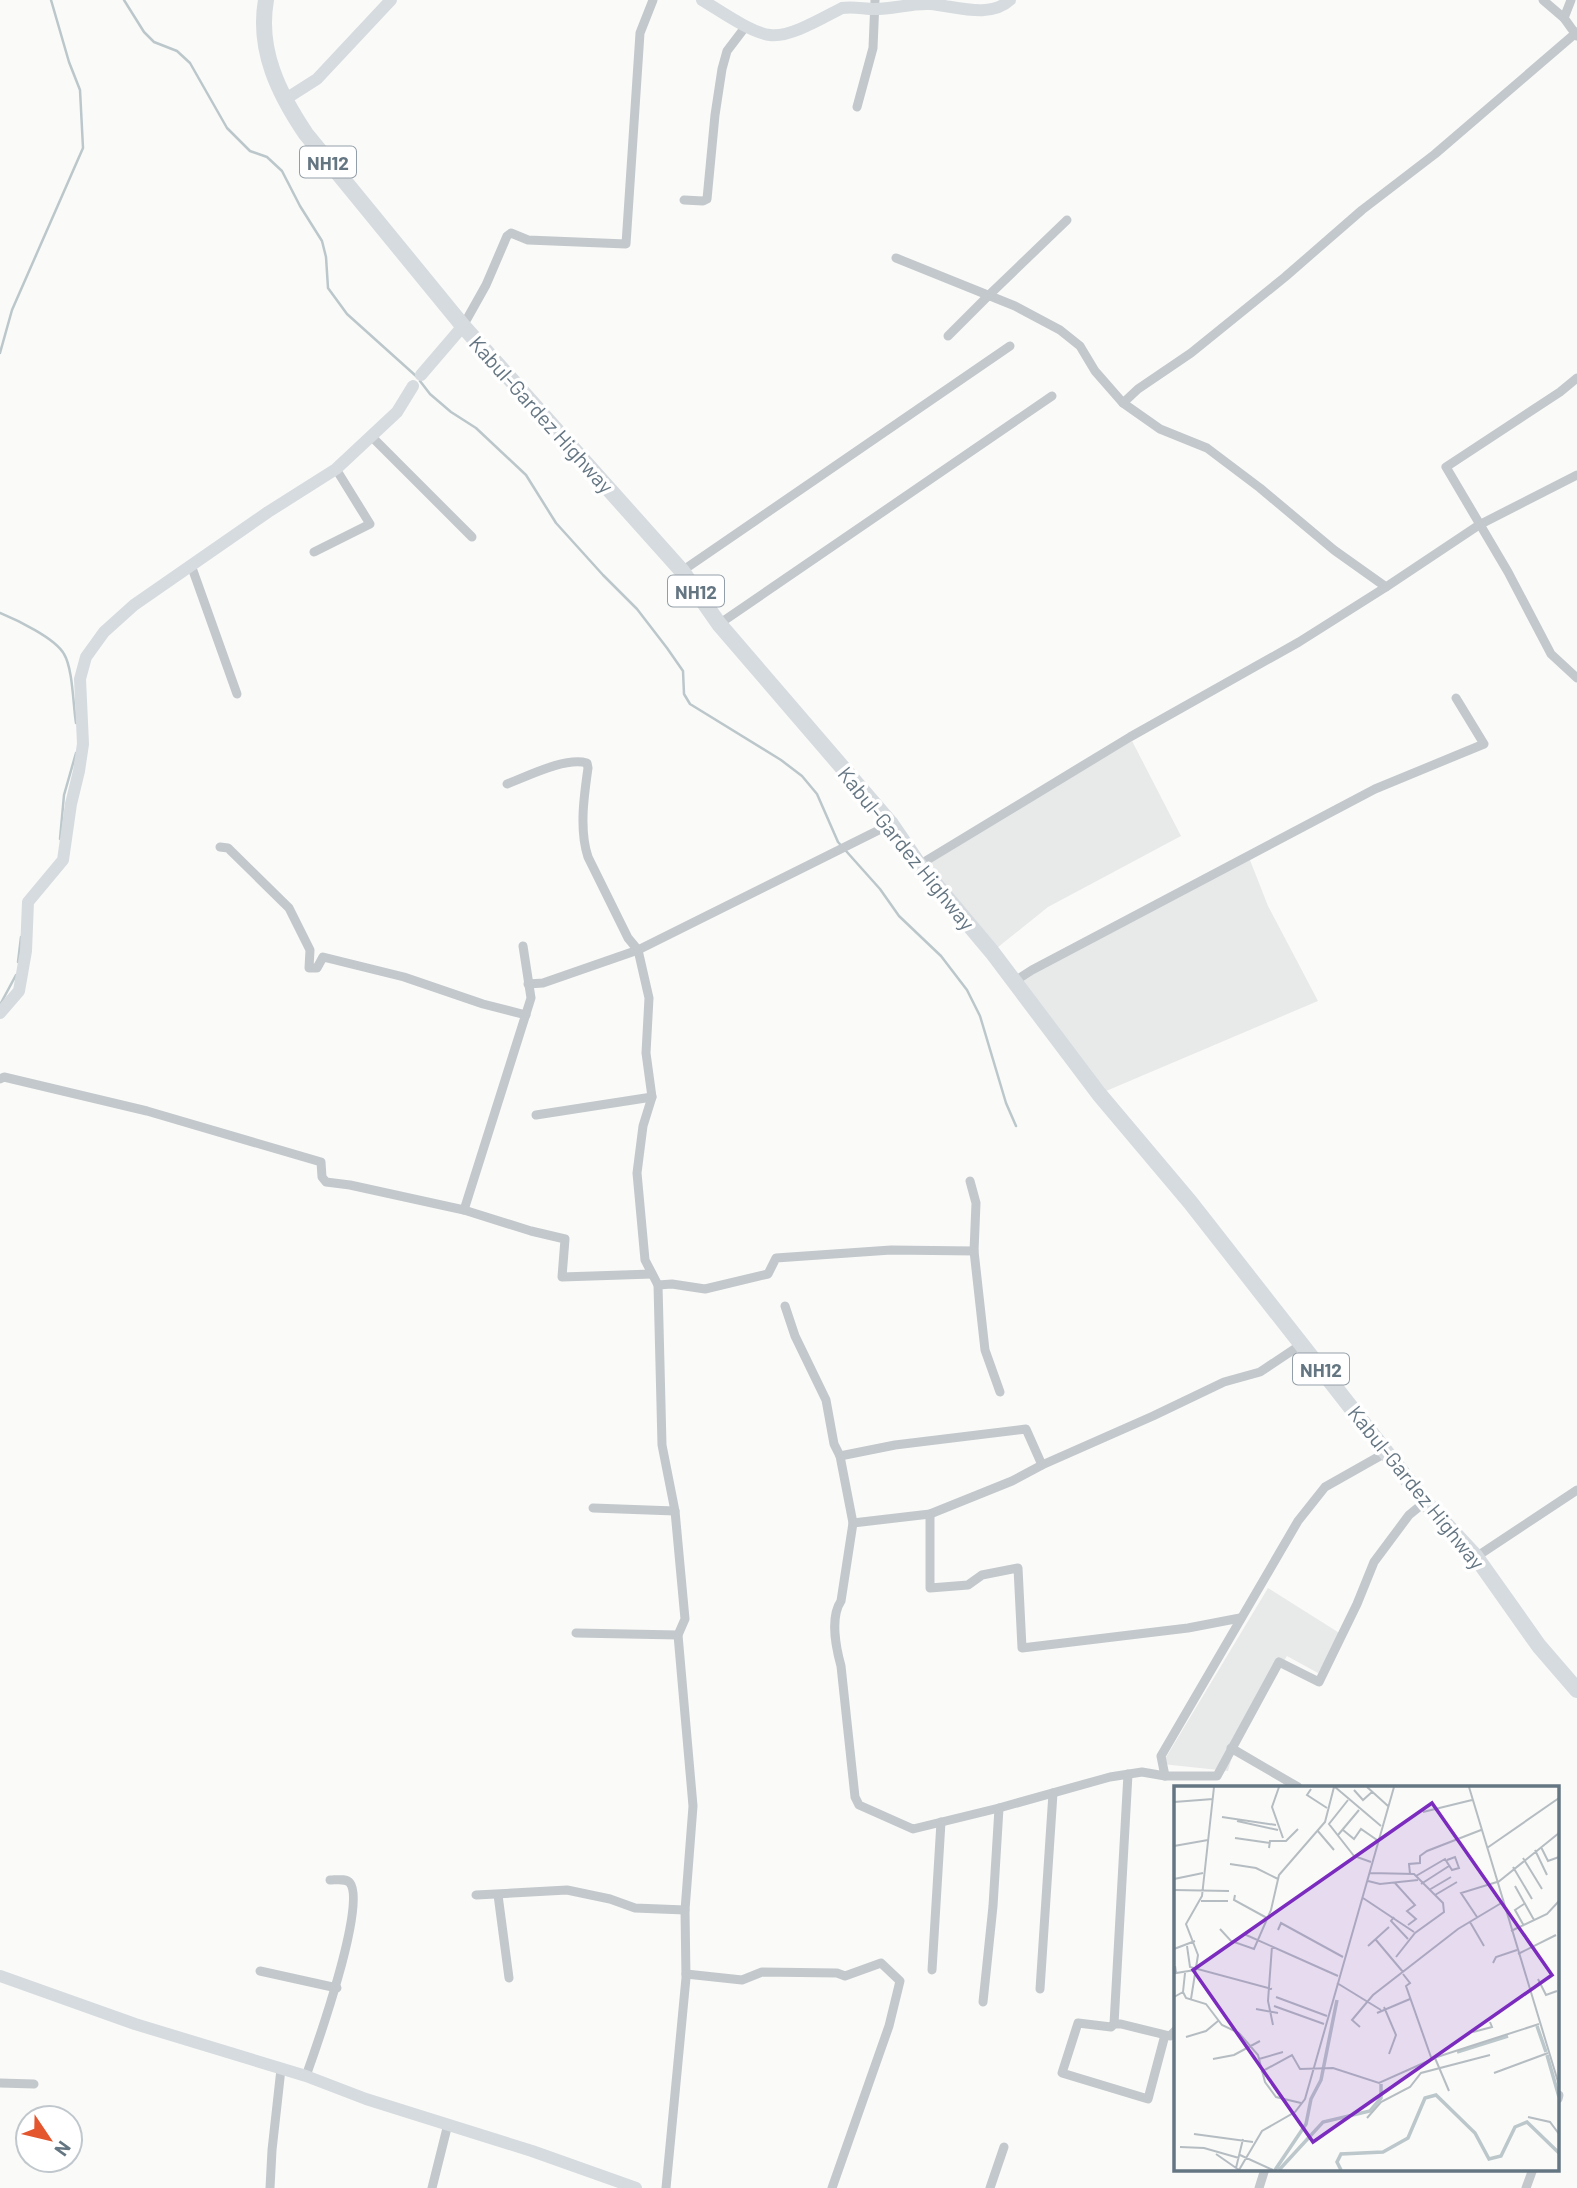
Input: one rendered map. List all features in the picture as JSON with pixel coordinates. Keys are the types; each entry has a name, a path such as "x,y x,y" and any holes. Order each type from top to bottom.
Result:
{"highway":[{"name":"Kabul-Gardez Highway","path":"266,0 263,16 267,50 284,100 306,134 463,326 682,571 719,624 891,824 919,865 1015,981 1099,1094 1190,1202 1425,1502 1476,1557 1539,1646 1577,1690"}],"street":[{"path":"284,100 317,79 391,0"},
{"path":"0,1013 19,991 26,951 28,902 63,860 83,744 80,679 86,657 104,632 134,605 268,512 337,469 397,412 421,375 463,326 486,285 507,236 511,233 528,240 626,244 640,33 653,0"},
{"path":"702,0 746,26 771,36 801,29 842,8 928,4 965,9 993,9 1004,6 1010,0"},
{"path":"1123,403 1138,388 1191,354 1577,34 1564,18 1543,0"},
{"path":"1564,18 1571,0"},
{"path":"857,107 873,48 875,5"},
{"path":"684,200 706,199 722,69 727,51 746,26"},
{"path":"948,336 1068,220"},
{"path":"896,258 1015,306 1070,337 1080,346 1096,371 1123,403 1160,429 1207,448 1325,543 1386,587"},
{"path":"682,571 1010,346"},
{"path":"1577,378 1446,467 1508,572 1551,654 1577,678"},
{"path":"719,624 1052,396"},
{"path":"372,437 472,537"},
{"path":"314,552 370,524 337,469"},
{"path":"919,865 1130,737 1299,642 1479,524 1577,475"},
{"path":"191,565 237,694"},
{"path":"1015,981 1375,789 1484,744 1456,698"},
{"path":"507,784 556,766 587,763 584,846 628,939 638,950 649,999 646,1053 652,1097 643,1126 637,1173 645,1260 658,1285 662,1445 675,1511 685,1619 678,1635 693,1806 685,1910 686,1974 666,2188"},
{"path":"528,984 543,983 638,950 891,824"},
{"path":"219,846 229,848 289,908 310,950 309,968 317,968 323,957 404,977 483,1004 526,1015"},
{"path":"464,1210 531,998 523,946"},
{"path":"0,1079 4,1077 147,1111 321,1162 322,1177 326,1182 464,1210 565,1239 562,1277 652,1274"},
{"path":"536,1115 652,1097"},
{"path":"970,1181 976,1203 974,1251 985,1350 1000,1392"},
{"path":"658,1285 672,1284 705,1289 768,1274 776,1258 891,1250 974,1251"},
{"path":"785,1306 795,1336 826,1400 853,1524 841,1601 835,1609 837,1650 855,1797 859,1805 913,1829 1128,1774 1142,1772 1165,1776 1217,1776 1279,1662 1319,1682 1374,1562 1409,1515 1425,1502"},
{"path":"853,1524 930,1514 1012,1481 1224,1382 1260,1372 1302,1344"},
{"path":"840,1456 895,1445 1026,1429 1042,1465"},
{"path":"1165,1776 1161,1756 1298,1521 1325,1487 1387,1452"},
{"path":"1476,1557 1577,1490"},
{"path":"593,1508 675,1511"},
{"path":"930,1514 930,1588 968,1585 982,1575 1018,1568 1022,1648 1188,1628 1240,1618"},
{"path":"576,1633 678,1635"},
{"path":"1231,1748 1296,1786"},
{"path":"1114,2024 1128,1774"},
{"path":"1199,1786 1200,1776"},
{"path":"1040,1989 1053,1793"},
{"path":"983,2002 999,1808"},
{"path":"932,1969 941,1822"},
{"path":"306,2076 337,1988 352,1919 353,1889 350,1883 345,1880 330,1880"},
{"path":"476,1895 567,1890 610,1899 635,1908 685,1910"},
{"path":"498,1895 509,1978"},
{"path":"686,1974 743,1980 762,1972 837,1973 845,1976 881,1963 900,1981 889,2026 832,2188"},
{"path":"260,1971 337,1988"},
{"path":"0,1976 135,2024 306,2076 366,2099 565,2162 636,2188"},
{"path":"1166,2035 1148,2099 1062,2073 1079,2023 1111,2027 1114,2024 1166,2035 1170,2036 1174,2032"},
{"path":"270,2188 281,2069"},
{"path":"0,2083 34,2084"},
{"path":"432,2188 448,2124"},
{"path":"990,2188 1004,2147"},
{"path":"1259,2188 1265,2170"},
{"path":"1526,2188 1532,2170"}],"shaded area":[{"path":"1130,737 1181,836 1048,907 992,952 919,865"},
{"path":"1248,855 1268,906 1318,1001 1099,1094 1015,981"},
{"path":"1268,1588 1341,1634 1318,1673 1287,1656 1238,1736 1228,1771 1162,1764"}],"waterway":[{"path":"0,353 12,310 83,148 80,90 51,0"},
{"path":"124,0 144,32 154,42 177,51 190,63 227,128 250,151 267,157 282,171 322,241 328,288 347,314 416,376"},
{"path":"420,381 430,394 476,428 526,475 556,523 637,609 667,648 683,671 684,694 690,704 781,760 802,776 817,794 838,842 880,889 899,916 941,956 967,990 980,1016 1006,1103 1016,1126"},
{"path":"0,613 44,636 64,654 71,678 76,723"},
{"path":"60,839 64,795 76,753"},
{"path":"18,962 21,937"},
{"path":"1,1003 16,975"}]}
